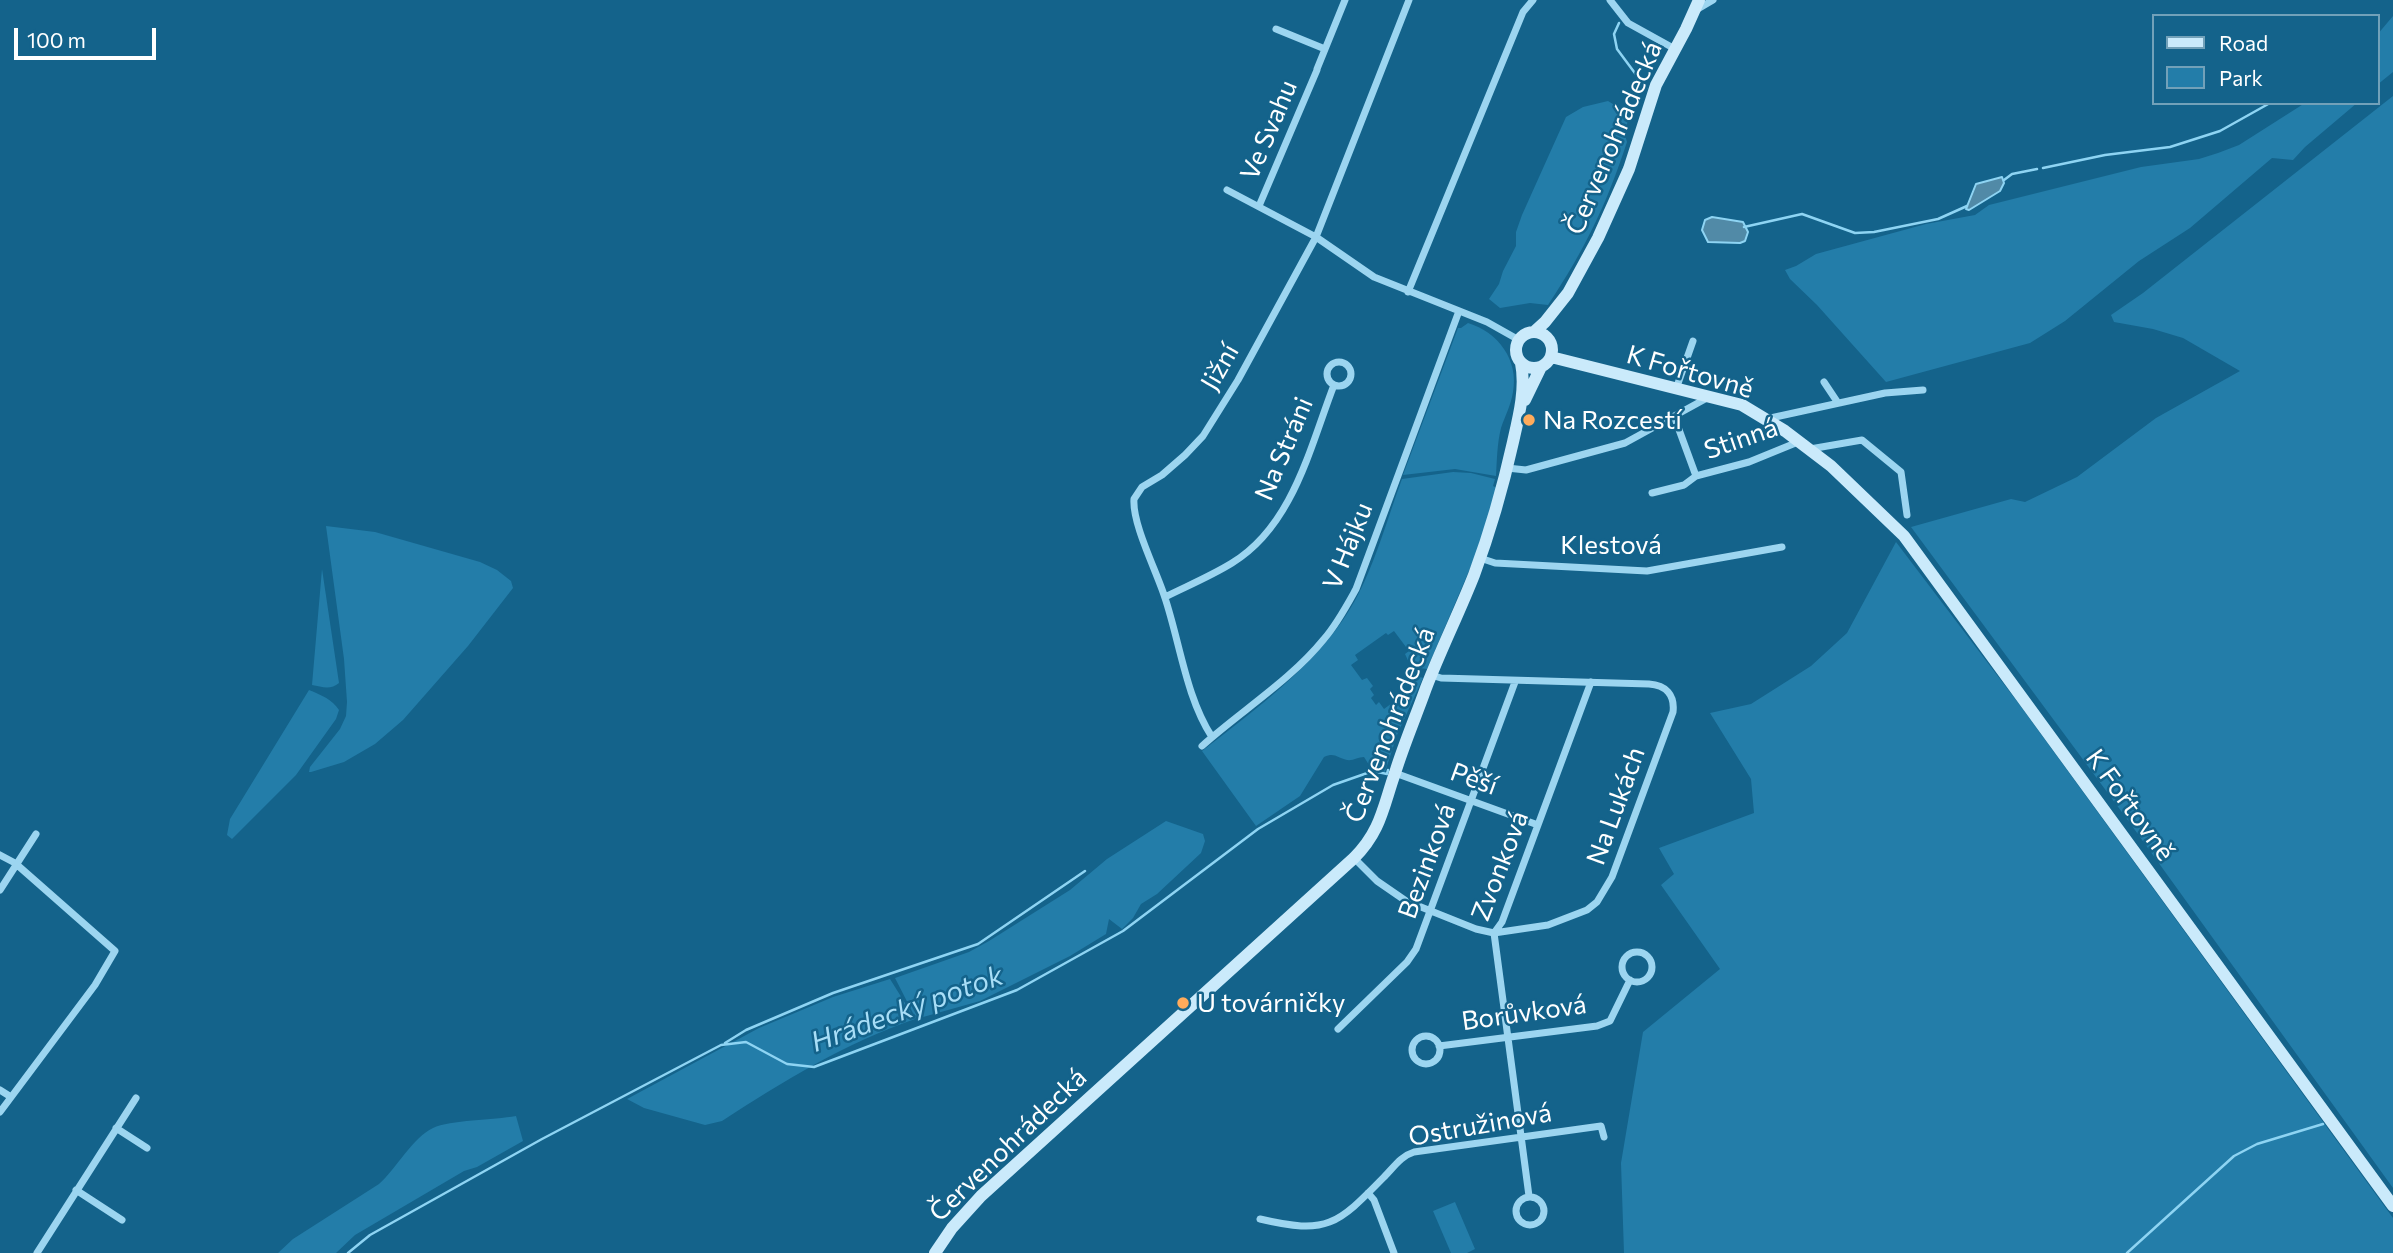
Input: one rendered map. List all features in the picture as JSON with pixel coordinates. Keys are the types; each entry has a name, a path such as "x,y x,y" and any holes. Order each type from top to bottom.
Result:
{"street":[{"name":"Ve Svahu","path":"1259,206 1345,0"},
{"name":"Jižní","path":"1212,737 1197,707 1165,597 1139,526 1134,504 1136,494 1142,487 1162,475 1203,436 1238,380 1316,237 1409,0"},
{"path":"1408,292 1523,12 1533,0"},
{"path":"1610,0 1628,23 1675,49"},
{"path":"1698,5 1713,0"},
{"name":"Červenohrádecká","path":"1550,341 1568,293 1609,216 1629,169 1656,85 1698,5"},
{"path":"1276,30 1325,50"},
{"path":"1227,190 1316,237 1374,277 1496,326 1519,340"},
{"name":"Červenohrádecká","path":"1534,332 1568,293"},
{"name":"V Hájku","path":"1202,746 1266,694 1322,642 1340,618 1356,589 1459,311"},
{"path":"1534,332 1542,334 1550,341 1552,351 1546,362 1531,368 1521,363 1516,352 1519,340 1534,332"},
{"path":"1676,389 1693,341"},
{"name":"Červenohrádecká","path":"1520,414 1546,362"},
{"name":"K Fořtovně","path":"1546,362 1742,405 1831,466 1904,536 2393,1206"},
{"name":"Červenohrádecká","path":"934,1253 981,1196 1354,858 1377,829 1431,675 1480,558 1520,414 1521,363"},
{"path":"1824,383 1838,403"},
{"name":"Na Stráni","path":"1165,597 1233,562 1276,522 1299,478 1334,385"},
{"path":"1766,419 1885,393 1923,390"},
{"path":"1507,468 1526,470 1625,443 1707,398"},
{"name":"Stinná","path":"1674,416 1696,477"},
{"path":"1804,445 1862,440 1901,472 1907,515"},
{"name":"Stinná","path":"1653,493 1685,485 1696,477 1804,445"},
{"name":"Klestová","path":"1480,558 1495,563 1647,572 1782,547"},
{"name":"Na Lukách","path":"1354,858 1388,890 1406,901 1476,929 1494,933 1531,929 1576,915 1597,902 1612,877 1673,712 1674,704 1667,690 1658,685 1515,682 1439,678 1431,675"},
{"name":"Bezinková","path":"1338,1029 1413,955 1432,911 1515,682"},
{"name":"Zvonková","path":"1529,1196 1494,933 1502,922 1591,682"},
{"name":"Pěší","path":"1395,773 1538,825"},
{"path":"0,890 36,834"},
{"path":"0,855 15,863 115,951 95,985 0,1112"},
{"name":"Borůvková","path":"1638,951 1647,955 1653,968 1648,978 1640,982 1630,980 1623,973 1622,963 1625,958 1638,951"},
{"name":"Borůvková","path":"1439,1046 1597,1026 1610,1021 1630,980"},
{"path":"0,1090 10,1097"},
{"path":"37,1253 136,1098"},
{"name":"Ostružinová","path":"1260,1219 1296,1227 1326,1225 1335,1221 1368,1193 1409,1154 1601,1126 1604,1137"},
{"path":"116,1128 148,1148"},
{"path":"76,1190 122,1220"},
{"path":"1368,1193 1374,1200 1394,1253"},
{"name":"Zvonková","path":"1529,1196 1538,1198 1545,1210 1538,1223 1529,1225 1521,1221 1516,1213 1517,1204 1529,1196"}],"green space":[{"path":"2393,16 2393,72 2379,83 2379,33"},
{"path":"2393,96 2393,1188 2127,819 1911,527 2011,499 2025,502 2077,477 2156,418 2240,371 2183,338 2114,322 2111,315 2143,293"},
{"path":"1608,101 1629,114 1625,135 1627,142 1603,207 1584,246 1548,305 1530,303 1500,308 1489,299 1499,284 1516,246 1516,232 1522,215 1566,117 1583,107"},
{"path":"2302,105 2355,105 2293,160 2272,158 2190,228 2139,261 2065,321 2030,343 1886,382 1790,279 1785,270 1816,254 1926,224 1975,215 1989,205 2141,167 2199,159 2239,145"},
{"path":"1468,323 1479,327 1497,340 1513,369 1513,392 1501,428 1496,476 1455,469 1403,475 1458,328"},
{"path":"1453,472 1495,479 1493,486 1497,488 1477,552 1427,669 1411,667 1405,654 1409,651 1394,631 1388,635 1386,633 1355,655 1358,660 1351,665 1362,680 1367,678 1373,686 1370,689 1374,695 1371,698 1376,705 1379,702 1384,709 1415,686 1411,679 1418,676 1423,678 1397,735 1385,772 1371,768 1364,757 1349,760 1333,755 1324,757 1300,796 1256,826 1202,751 1283,686 1336,630 1366,579 1402,479"},
{"path":"326,526 375,532 480,562 511,581 513,588 468,646 403,720 375,744 344,762 309,772 310,767 340,729 346,716 347,702 344,659"},
{"path":"1896,542 2019,704 2393,1218 2393,1253 1624,1253 1621,1163 1643,1032 1720,969 1661,885 1674,874 1659,848 1754,813 1751,779 1710,713 1751,704 1811,666 1847,633"},
{"path":"322,569 339,683 330,687 312,685"},
{"path":"309,690 336,706 339,710 336,719 296,775 232,839 227,835 230,819"},
{"path":"1166,821 1203,834 1205,841 1201,853 1157,894 1141,904 1133,918 1122,929 1109,919 1106,934 1070,956 980,1001 916,1019 895,978 969,952 989,941 1070,890 1107,859"},
{"path":"890,979 915,1019 840,1051 792,1077 722,1121 705,1125 644,1108 627,1099 759,1028 833,997"},
{"path":"516,1116 523,1141 477,1167 464,1171 355,1235 336,1253 278,1253 293,1239 379,1184 426,1132 450,1123"},
{"path":"1455,1202 1475,1249 1467,1253 1451,1253 1433,1211"}],"shaded area":[{"path":"2002,177 2004,183 2000,191 1969,210 1966,209 1976,184"},
{"path":"1712,217 1743,222 1748,232 1745,241 1708,242 1702,230 1705,220"}],"waterway":[{"path":"1619,23 1614,34 1617,49 1646,88"},
{"path":"2043,168 2105,155 2170,147 2220,131 2266,105"},
{"path":"2004,180 2012,174 2037,169"},
{"path":"1744,227 1802,214 1855,233 1874,232 1938,219 1967,206"},
{"name":"Hrádecký potok","path":"348,1253 370,1235 542,1139 721,1045 746,1042 787,1064 814,1067 1017,990 1123,931 1258,829 1333,785 1373,771 1387,774 1388,770"},
{"path":"725,1043 746,1030 833,993 978,944 1085,871"},
{"path":"2127,1253 2234,1156 2257,1144 2323,1124"}],"place":[{"name":"Na Rozcestí","path":"1529,420"},
{"name":"U továrničky","path":"1183,1003"}]}
